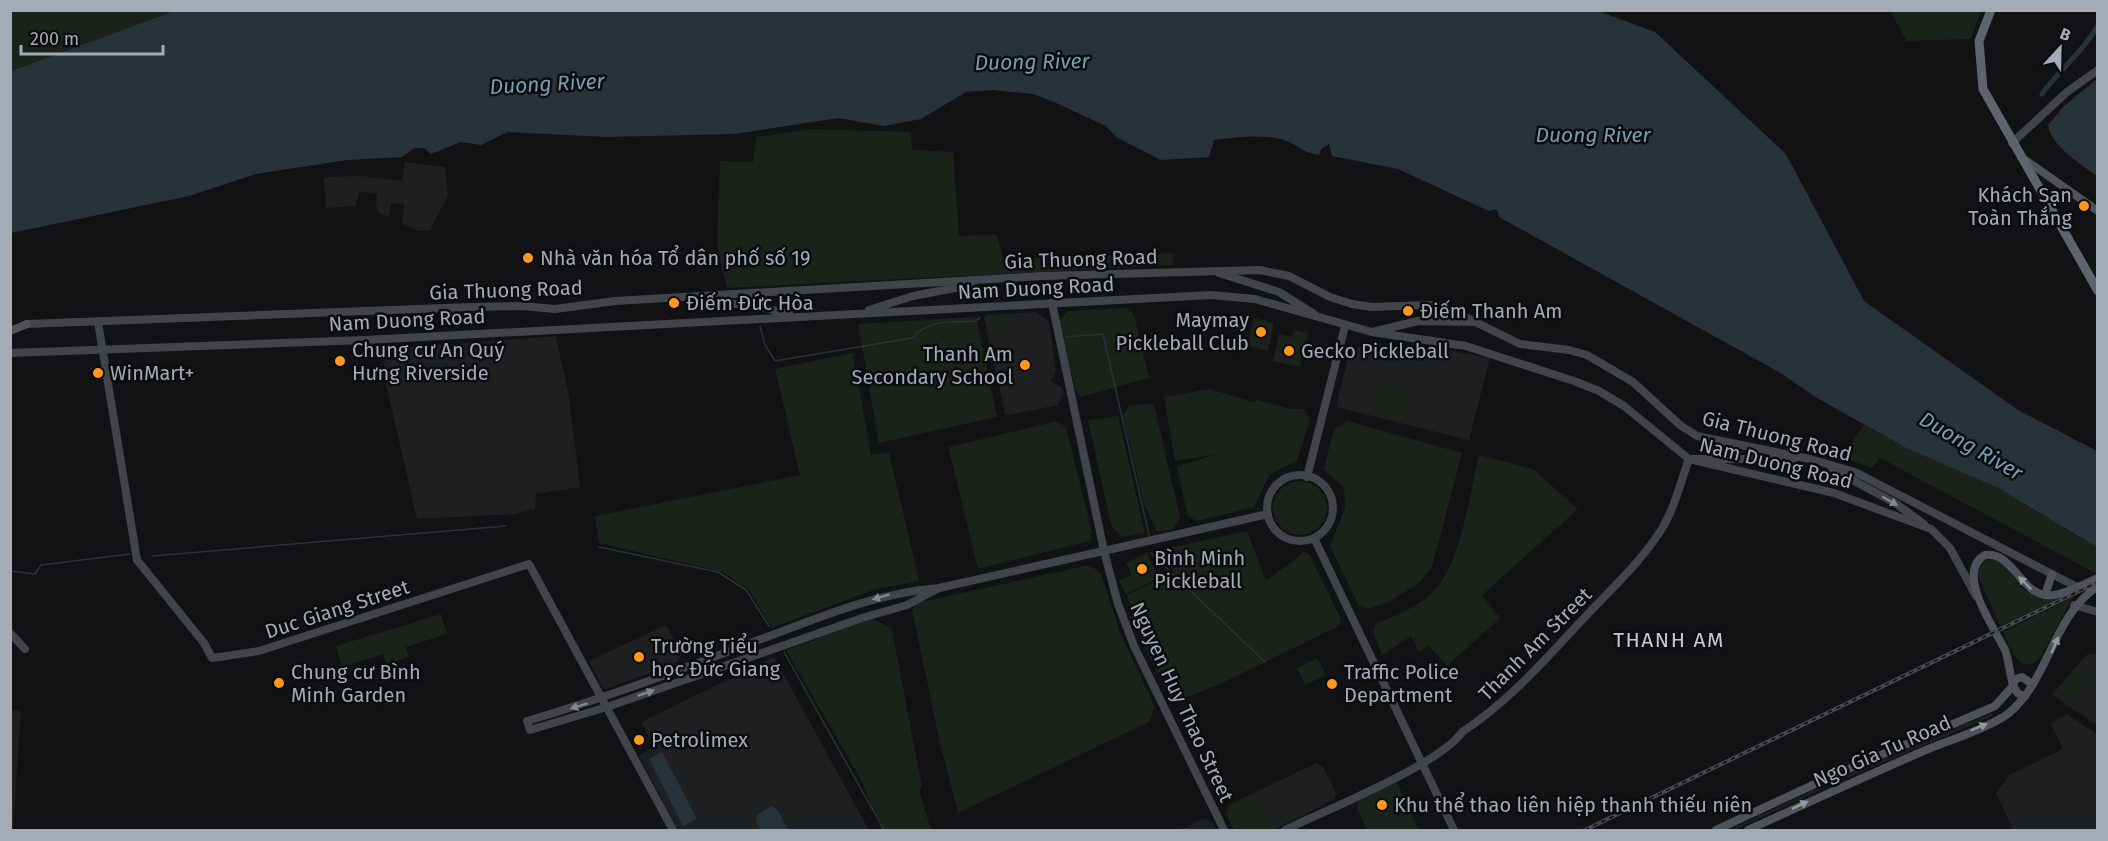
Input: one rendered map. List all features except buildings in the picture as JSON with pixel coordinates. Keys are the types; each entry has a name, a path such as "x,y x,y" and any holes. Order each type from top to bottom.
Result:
{"highway":[{"path":"1991,10 1979,41 1979,65 1983,89 2097,291"}],"main road":[{"path":"2021,156 2097,210"},
{"path":"10,331 27,324"},
{"name":"Gia Thuong Road","path":"10,325 27,324"},
{"path":"2097,578 2054,595 2045,595 2029,589 2006,562 1990,554 1981,557 1974,569 1978,600 2009,658 2012,686 2017,694 2025,696 2031,691 2032,684 2051,654 2074,605 2097,586"},
{"path":"2045,595 2052,574"},
{"path":"2012,686 2016,679 2022,677 2032,684"},
{"name":"Ngo Gia Tu Road","path":"1716,831 1830,777 1995,706 2012,686"},
{"name":"Ngo Gia Tu Road","path":"1748,831 1838,788 2002,717 2025,696"}],"street":[{"path":"2012,143 2067,92 2097,70"},
{"name":"Gia Thuong Road","path":"27,324 470,307 523,306 555,309 615,301 675,297 1008,278 1254,269 1298,279 1330,297 1352,304 1383,307 1440,306 1478,322 1520,344 1575,351 1601,362 1638,386 1680,425 1697,436 1810,459 1860,474 2078,587"},
{"path":"1212,271 1279,292 1323,320"},
{"path":"859,313 906,298 1008,278"},
{"name":"Nam Duong Road","path":"10,353 364,340 1211,295 1255,299 1345,327 1482,350 1582,384 1624,406 1689,459 1834,493 1931,529 1945,541 1978,600"},
{"path":"675,297 757,306 798,316"},
{"name":"Nguyen Huy Thao Street","path":"1052,303 1104,551 1118,604 1134,646 1224,831"},
{"path":"1372,332 1418,321 1478,322"},
{"name":"Duc Giang Street","path":"98,322 136,560 204,643 212,658 259,651 529,564 673,831"},
{"path":"1307,477 1345,327"},
{"path":"1689,459 1810,459"},
{"name":"Thanh Am Street","path":"1285,831 1422,763 1457,739 1462,732 1527,680 1545,657 1611,592 1662,529 1679,496 1689,459"},
{"path":"1820,462 1895,503 1931,529"},
{"path":"1293,476 1307,477 1323,486 1332,505 1327,526 1314,538 1298,541 1284,537 1273,526 1268,514 1269,497 1278,484 1293,476"},
{"path":"939,588 907,605 862,618 607,707 530,730 527,721 603,698 857,604 903,591 939,588 1268,514"},
{"path":"1314,538 1454,831"},
{"path":"2074,605 2097,612"},
{"path":"10,633 25,649"}],"shaded area":[{"path":"11,11 174,11 11,71"},
{"path":"1890,11 1981,11 1971,39 1907,41"},
{"path":"812,129 911,132 912,150 953,152 959,236 997,234 1003,259 1172,253 1174,265 727,288 717,247 720,161 753,162 756,137"},
{"path":"405,162 445,167 448,196 429,231 419,231 402,224 404,204 391,203 389,217 379,213 376,208 377,193 359,192 356,206 326,208 324,177 361,176 402,181"},
{"path":"1127,308 1134,315 1149,378 1081,397 1076,392 1059,321 1068,311"},
{"name":"Thanh Am Secondary School","path":"1036,312 1049,322 1056,371 1051,382 1061,387 1064,392 1058,405 1005,414 984,319 986,315"},
{"path":"996,315 1009,320 1001,339 988,334"},
{"path":"976,317 997,417 879,443 858,324"},
{"name":"Maymay Pickleball Club","path":"1254,318 1274,323 1268,351 1247,346"},
{"name":"Gecko Pickleball","path":"1294,330 1308,333 1300,367 1273,361 1279,334 1292,337"},
{"path":"556,336 569,397 580,487 536,494 535,509 514,514 417,519 383,371 386,349"},
{"path":"1368,343 1441,349 1490,358 1469,440 1336,407 1350,351"},
{"path":"853,353 871,455 889,452 919,581 875,589 772,628 749,590 723,572 599,543 595,516 800,475 775,369"},
{"path":"1383,386 1407,392 1410,397 1405,419 1401,422 1373,415 1380,388"},
{"path":"1210,389 1253,402 1257,400 1292,409 1303,409 1310,419 1297,461 1270,474 1254,507 1197,521 1188,516 1177,467 1216,454 1175,461 1164,397"},
{"path":"1151,403 1155,409 1180,517 1173,529 1157,532 1144,504 1123,415 1129,406"},
{"path":"1118,416 1145,533 1121,537 1111,525 1088,420"},
{"path":"1058,421 1066,428 1092,532 1090,541 978,569 948,447"},
{"path":"1348,421 1462,453 1432,567 1419,583 1388,602 1368,609 1359,606 1330,546 1345,508 1344,488 1324,469 1334,429"},
{"path":"1864,425 1906,448 1998,488 2097,547 2097,574 1880,458 1872,468 1842,457"},
{"path":"1479,455 1533,469 1578,509 1482,595 1500,618 1447,666 1428,645 1419,652 1411,636 1382,655 1373,632 1376,624 1424,600 1441,583 1449,567 1462,530"},
{"path":"1300,481 1310,483 1319,489 1325,498 1327,508 1325,518 1319,527 1310,533 1300,535 1290,533 1281,527 1275,518 1273,508 1275,498 1281,489 1290,483"},
{"path":"1247,531 1266,581 1304,552 1309,554 1341,619 1339,626 1222,683 1173,703 1142,642 1127,595 1175,572 1156,551"},
{"name":"Bình Minh Pickleball","path":"1147,553 1159,578 1126,594 1119,581 1132,575 1126,563"},
{"path":"1993,559 2003,564 2024,590 2058,600 2001,628 1977,574 1982,562"},
{"path":"1090,565 1101,574 1121,635 1155,707 1149,722 958,813 941,748 912,610 916,603"},
{"path":"2073,597 2040,658 2031,665 2016,658 2003,632"},
{"path":"441,614 447,634 406,647 409,657 386,664 383,654 342,667 336,646"},
{"path":"873,618 892,630 922,787 919,790 931,830 882,830 859,776 786,650"},
{"name":"Trường Tiểu học Đức Giang","path":"666,625 682,653 678,662 604,690 589,661"},
{"path":"2097,653 2097,725 2052,695 2086,655"},
{"path":"774,657 869,830 678,830 639,756 654,746 641,722"},
{"path":"1317,658 1326,675 1305,685 1297,668"},
{"path":"2075,672 2086,679 2072,701 2061,694"},
{"path":"11,710 21,710 13,830 10,830"},
{"path":"1992,713 1993,716 1835,783 1735,830 1729,830 1833,781"},
{"path":"2067,714 2097,734 2097,830 2013,830 1996,793 2009,775 2063,749 2051,724"},
{"path":"1316,763 1323,767 1336,793 1334,800 1275,829 1256,792"},
{"name":"Khu thể thao liên hiệp thanh thiếu niên","path":"1397,782 1419,830 1367,830 1357,808 1358,801"},
{"path":"1256,792 1275,829 1234,830 1226,814 1229,805"},
{"path":"1205,818 1213,823 1217,830 1180,830"}],"water":[{"name":"Duong River","path":"174,11 1598,11 1655,32 1786,154 1864,301 2018,410 2097,451 2097,547 1998,488 1906,448 1817,398 1779,372 1499,217 1497,209 1489,211 1398,169 1332,156 1329,144 1322,148 1319,155 1271,137 1232,138 1214,140 1209,157 1161,160 1116,137 1106,126 1033,94 993,90 966,92 921,119 884,126 838,118 734,134 606,137 508,132 481,145 461,142 431,154 424,148 414,148 402,157 347,160 256,174 189,196 11,233 11,71"},
{"path":"2097,79 2097,176 2061,147 2050,133 2048,125 2063,107"},
{"path":"662,752 697,819 683,826 649,759"},
{"path":"771,806 777,809 788,830 761,830 756,820 757,815"}],"waterway":[{"path":"2042,94 2085,44 2098,25"},
{"path":"760,326 765,345 775,361 912,338 934,324 975,321 980,318"},
{"path":"1066,337 1103,334 1149,535"},
{"path":"152,556 506,526"},
{"path":"599,547 718,572 746,590 769,626"},
{"path":"1151,553 1265,662"},
{"path":"10,571 35,574 41,565 130,554"},
{"path":"784,652 884,830"}],"railway":[{"path":"1585,830 2098,582"}],"place":[{"name":"Khách Sạn Toàn Thắng","path":"2084,206"},
{"name":"Nhà văn hóa Tổ dân phố số 19","path":"528,258"},
{"name":"Điếm Đức Hòa","path":"674,303"},
{"name":"Điếm Thanh Am","path":"1408,311"},
{"name":"Maymay Pickleball Club","path":"1261,332"},
{"name":"Gecko Pickleball","path":"1289,351"},
{"name":"Chung cư An Quý Hưng Riverside","path":"340,361"},
{"name":"Thanh Am Secondary School","path":"1025,365"},
{"name":"WinMart+","path":"98,373"},
{"name":"Bình Minh Pickleball","path":"1142,569"},
{"name":"Trường Tiểu học Đức Giang","path":"639,657"},
{"name":"Chung cư Bình Minh Garden","path":"279,683"},
{"name":"Traffic Police Department","path":"1332,684"},
{"name":"Petrolimex","path":"639,740"},
{"name":"Khu thể thao liên hiệp thanh thiếu niên","path":"1382,805"}],"district":[{"name":"THANH AM","path":"1669,640"}]}
